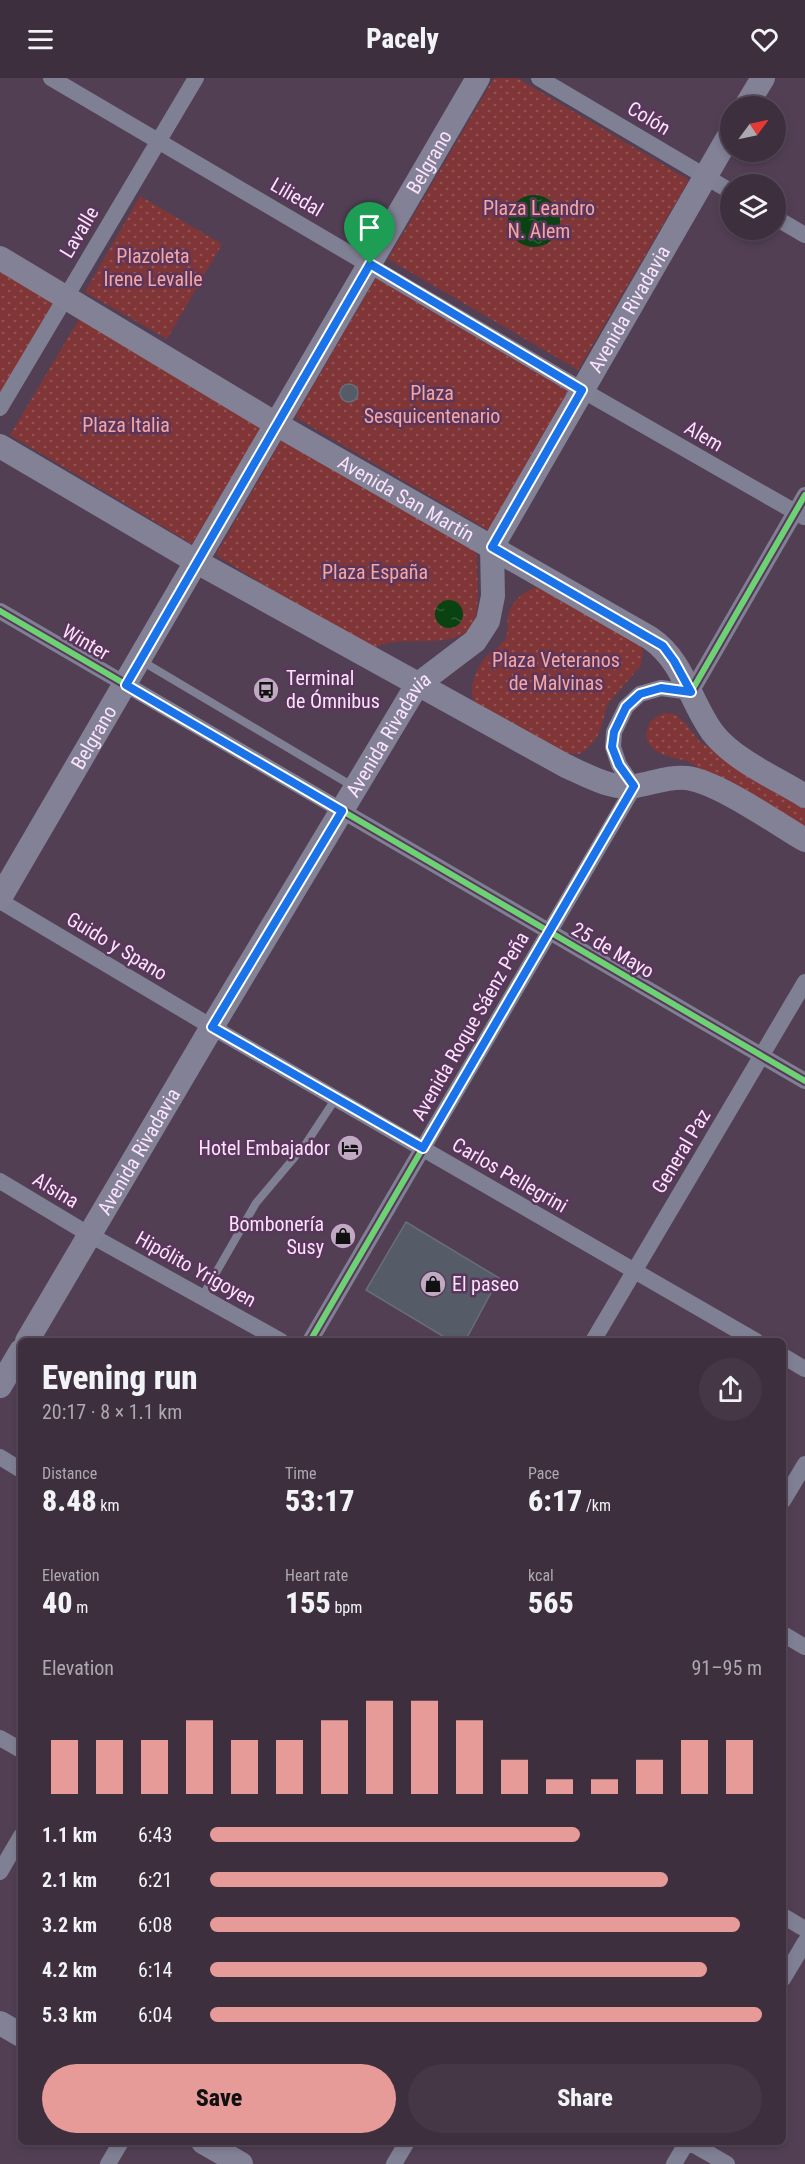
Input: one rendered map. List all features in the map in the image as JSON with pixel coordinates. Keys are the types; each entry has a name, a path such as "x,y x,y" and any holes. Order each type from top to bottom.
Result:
{"main road":[{"name":"Belgrano","path":"0,900 478,78"},
{"path":"752,96 763,78"},
{"name":"Avenida Rivadavia","path":"29,1338 417,684 475,641 488,621 493,596 492,547 720,152"},
{"name":"Avenida San Martín","path":"0,258 276,424 663,646 674,661 714,734 731,751 805,795"},
{"path":"0,446 197,562 566,766 618,786 634,786 668,779 687,778 712,786 805,840"},
{"path":"0,1386 18,1356"},
{"path":"0,2023 18,2033"},
{"path":"208,2145 241,2164"}],"street":[{"name":"Liliedal","path":"51,78 582,390"},
{"name":"Lavalle","path":"0,408 196,78"},
{"name":"Colón","path":"539,78 720,185"},
{"path":"786,224 805,235"},
{"name":"Alem","path":"582,390 800,515"},
{"path":"634,786 619,765 612,747 614,732 626,707 640,694 661,688 691,692 800,515 805,495"},
{"name":"Winter","path":"0,611 342,811"},
{"name":"Avenida Roque Sáenz Peña","path":"312,1338 634,786"},
{"name":"25 de Mayo","path":"342,811 805,1082"},
{"name":"Guido y Spano","path":"0,900 212,1027"},
{"name":"General Paz","path":"595,1338 805,982"},
{"name":"Carlos Pellegrini","path":"212,1027 751,1338"},
{"name":"Alsina","path":"0,1181 90,1235"},
{"name":"Hipólito Yrigoyen","path":"90,1235 276,1338"},
{"path":"786,1358 805,1369"},
{"path":"0,1457 18,1468"},
{"path":"786,1496 805,1464"},
{"path":"786,1636 805,1647"},
{"path":"0,1738 18,1748"},
{"path":"0,1872 18,1841"},
{"path":"786,1918 805,1929"},
{"path":"786,1974 805,1942"},
{"path":"108,2164 119,2145"},
{"path":"394,2164 405,2145"},
{"path":"674,2164 686,2145"},
{"path":"693,2145 727,2164"}],"lane":[{"path":"140,660 356,788"},
{"path":"202,1297 256,1203 305,1145 336,1098"}],"green space":[{"name":"Plaza Leandro N. Alem","path":"494,78 517,78 689,180 578,370 388,259"},
{"name":"Plazoleta Irene Levalle","path":"140,196 222,244 167,339 85,292"},
{"path":"0,271 55,305 0,398"},
{"name":"Plaza Sesquicentenario","path":"376,278 568,391 488,530 295,417"},
{"name":"Plaza Italia","path":"79,319 261,427 192,544 10,435"},
{"name":"Plaza España","path":"282,439 474,549 477,557 477,608 474,622 468,630 448,639 388,643 366,649 216,555"},
{"name":"Plaza Veteranos de Malvinas","path":"540,587 635,639 643,650 641,665 607,705 597,737 587,749 579,754 564,753 475,705 473,699 472,687 475,675 485,658 505,639 509,611 524,593"},
{"path":"663,713 675,714 700,742 805,805 805,831 687,761 653,749 647,738 647,730 649,724"}],"water":[{"path":"529,195 539,195 549,199 556,206 560,221 556,236 549,243 539,247 529,247 519,243 512,236 508,226 508,216 512,206 519,199"},
{"path":"449,600 459,604 463,614 459,624 449,628 439,624 435,614 439,604"}],"building":[{"path":"349,384 355,387 358,393 355,399 349,402 343,399 340,393 343,387"},
{"name":"El paseo","path":"406,1222 499,1278 467,1338 446,1338 366,1290"}],"cycle path":[{"path":"312,1338 634,787 619,765 613,747 614,732 626,707 640,694 661,688 691,692 805,495"},
{"path":"0,611 805,1081"}],"place":[{"name":"Terminal de Ómnibus","path":"266,690"},
{"name":"Hotel Embajador","path":"350,1148"},
{"name":"Bombonería Susy","path":"343,1236"},
{"name":"El paseo","path":"433,1284"}],"route":[{"path":"370,264 582,390 492,547 663,646 691,692 661,688 640,694 626,707 614,732 612,747 619,765 634,786 423,1148 212,1027 342,811 126,685 370,264"}]}
